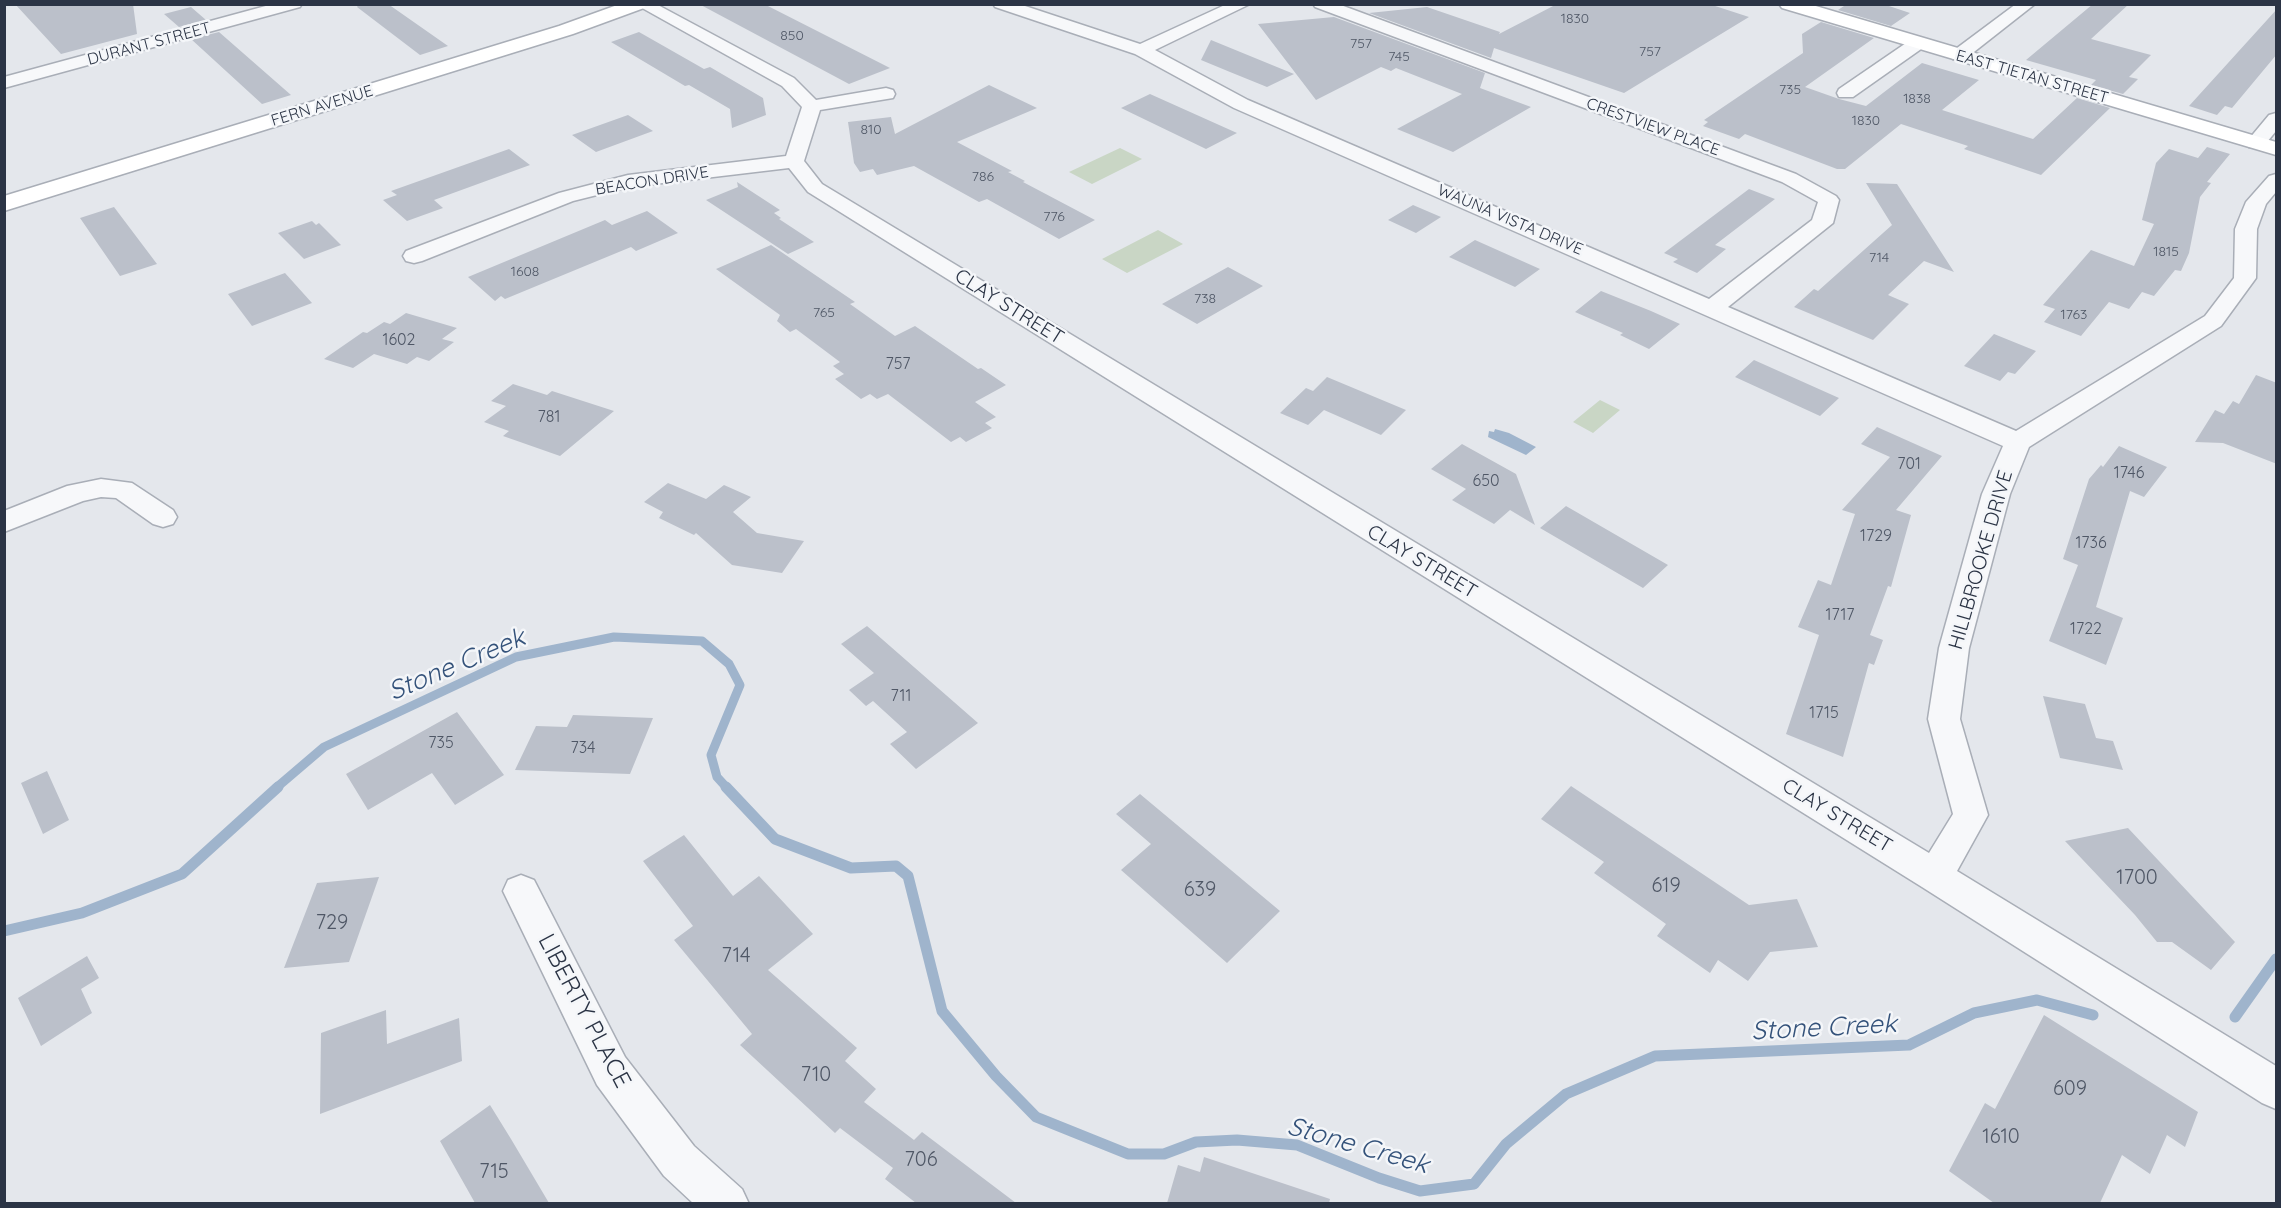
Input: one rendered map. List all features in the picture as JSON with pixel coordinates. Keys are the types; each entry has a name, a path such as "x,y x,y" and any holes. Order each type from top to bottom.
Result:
{"main road":[{"name":"FERN AVENUE","path":"4,204 566,30 638,4"},
{"name":"EAST TIETAN STREET","path":"1788,4 2277,149"}],"street":[{"name":"DURANT STREET","path":"4,83 294,4"},
{"path":"643,4 788,82 812,106"},
{"name":"WAUNA VISTA DRIVE","path":"1001,4 1141,50 1241,104 2018,442"},
{"path":"1141,50 1242,4"},
{"name":"CRESTVIEW PLACE","path":"1321,4 1789,178 1828,200 1822,223 1712,308"},
{"path":"1959,55 2027,4"},
{"path":"1846,93 1918,43"},
{"path":"812,106 886,94"},
{"path":"794,161 812,106"},
{"path":"2256,143 2277,119"},
{"name":"BEACON DRIVE","path":"414,256 566,197 628,181 794,161"},
{"name":"CLAY STREET","path":"794,161 815,188 1935,876 2277,1089"},
{"path":"2018,442 2213,321 2245,279 2246,229 2256,202 2277,180"},
{"name":"HILLBROOKE DRIVE","path":"1935,876 1971,815 1944,718 1954,648 1996,494 2018,442"},
{"path":"4,522 60,499 101,488 122,489 163,517"},
{"name":"LIBERTY PLACE","path":"521,891 611,1071 679,1161 727,1203"}],"green space":[{"path":"1120,148 1142,159 1092,184 1069,172"},
{"path":"1158,230 1183,244 1127,273 1102,259"},
{"path":"1600,400 1620,410 1593,433 1573,422"}],"water":[{"path":"1495,429 1509,433 1536,447 1526,455 1488,437 1489,431 1494,432"}],"building":[{"path":"15,4 133,4 137,34 61,54"},
{"path":"359,4 388,4 448,46 420,55 357,7"},
{"path":"699,4 764,4 890,68 849,84"},
{"path":"1557,4 1709,4 1749,17 1624,93 1494,48 1491,58 1369,13 1427,7 1500,32 1499,34"},
{"path":"1847,4 1883,4 1910,13 1891,26 1838,10"},
{"path":"2093,4 2129,4 2091,39 2151,55 2129,77 2138,79 2123,94 2091,85 2096,80 2026,60"},
{"path":"191,7 206,20 179,27 164,14"},
{"path":"2277,9 2277,54 2232,108 2225,106 2217,115 2189,106"},
{"path":"1334,17 1485,73 1480,88 1531,107 1453,152 1397,129 1462,94 1396,68 1391,71 1381,67 1316,100 1258,24"},
{"path":"1821,22 1874,38 1805,87 1839,99 1866,106 1922,63 1979,80 1942,110 2033,139 2077,98 2110,108 2041,175 1964,149 1968,146 1901,124 1845,169 1837,169 1745,134 1739,139 1703,126 1708,122 1704,120 1803,53 1802,34"},
{"path":"219,32 291,95 262,104 191,39"},
{"path":"639,32 704,69 710,67 763,98 766,115 732,128 730,109 689,85 685,86 611,42"},
{"path":"1211,40 1294,74 1267,87 1230,72 1201,60"},
{"path":"989,85 1037,108 957,142 1012,171 1008,172 1025,181 1023,182 1095,220 1059,239 987,199 979,202 914,166 877,175 873,169 860,172 854,163 848,122 891,117 895,134"},
{"path":"1150,94 1237,133 1206,149 1121,108"},
{"path":"628,115 653,131 596,152 572,135"},
{"path":"2207,147 2230,154 2207,182 2211,183 2200,197 2189,253 2181,271 2175,270 2154,296 2142,292 2129,309 2109,302 2081,336 2044,322 2055,309 2043,305 2091,250 2134,266 2154,224 2142,220 2156,163 2169,149 2198,158"},
{"path":"509,149 530,165 434,200 443,208 407,221 383,200 397,195 391,191"},
{"path":"737,182 780,210 774,213 781,218 779,219 814,242 788,254 706,200 738,187"},
{"path":"1866,183 1897,184 1954,272 1924,261 1888,295 1909,304 1873,340 1794,307 1814,289 1818,291 1892,225"},
{"path":"1749,189 1775,199 1715,245 1726,249 1697,273 1673,262 1678,259 1664,253"},
{"path":"1413,205 1441,217 1416,233 1388,220"},
{"path":"114,207 157,264 120,276 80,218"},
{"path":"647,211 678,233 636,251 631,247 505,299 501,296 495,301 468,277 605,220 612,225"},
{"path":"312,221 316,225 319,223 341,245 304,259 278,233"},
{"path":"1475,240 1540,269 1515,287 1449,257"},
{"path":"771,245 855,302 850,304 895,336 915,326 978,369 981,368 1006,385 975,402 996,417 985,423 992,428 966,442 960,437 951,442 888,394 877,399 870,394 861,399 835,379 844,374 833,366 840,362 796,329 790,332 777,321 780,315 716,269"},
{"path":"1228,267 1263,286 1197,324 1162,304"},
{"path":"285,273 312,303 252,326 228,294"},
{"path":"1601,291 1680,324 1649,349 1620,335 1623,333 1575,312"},
{"path":"406,313 457,328 442,339 454,342 429,361 417,357 407,364 374,354 353,368 324,359 363,332 367,333 384,322 390,324"},
{"path":"1994,334 2036,351 2015,374 2008,372 2000,381 1964,366"},
{"path":"1754,360 1839,398 1820,416 1735,377"},
{"path":"2256,375 2277,383 2277,464 2223,443 2195,442 2215,410 2224,414 2233,401 2239,404"},
{"path":"1327,377 1406,410 1381,435 1324,410 1308,425 1280,413 1306,388 1313,391"},
{"path":"513,384 547,395 552,391 614,411 560,456 503,436 509,431 484,422 506,406 491,401"},
{"path":"1877,427 1942,456 1896,510 1911,515 1891,587 1888,586 1870,635 1883,640 1874,665 1869,663 1843,757 1786,734 1819,635 1798,627 1818,580 1831,585 1855,514 1842,510 1890,457 1861,444"},
{"path":"1462,444 1516,474 1535,525 1510,510 1494,524 1452,500 1466,489 1431,469"},
{"path":"2119,446 2167,467 2144,497 2130,491 2096,607 2123,618 2106,665 2049,641 2078,565 2063,559 2089,479 2101,465 2103,467"},
{"path":"668,483 706,499 724,485 751,497 733,512 757,533 804,541 782,573 732,565 696,533 694,535 659,518 663,512 644,502"},
{"path":"1566,506 1668,565 1643,588 1540,528"},
{"path":"867,626 978,723 916,769 890,744 907,732 873,701 866,706 849,690 874,673 841,644"},
{"path":"2043,696 2085,704 2096,738 2113,741 2123,770 2060,758"},
{"path":"457,712 504,775 455,805 432,773 368,810 346,774"},
{"path":"573,715 653,718 630,774 515,770 536,726 567,727"},
{"path":"47,771 69,820 43,834 21,783"},
{"path":"1571,786 1749,905 1797,899 1818,947 1770,952 1748,981 1718,960 1710,973 1657,936 1666,924 1594,873 1604,862 1541,819"},
{"path":"1140,794 1280,911 1227,963 1121,870 1151,844 1116,814"},
{"path":"2128,828 2235,942 2211,970 2172,942 2157,942 2135,915 2065,841"},
{"path":"684,835 733,896 759,876 813,934 768,970 857,1048 845,1061 876,1089 864,1102 914,1140 922,1132 1016,1203 916,1203 885,1179 893,1168 840,1128 835,1133 740,1045 752,1034 674,940 693,926 643,861"},
{"path":"379,877 349,962 284,968 317,883"},
{"path":"87,956 99,978 81,989 92,1013 41,1046 18,998"},
{"path":"386,1010 387,1044 459,1018 462,1061 320,1114 321,1033"},
{"path":"2044,1015 2198,1112 2185,1147 2167,1135 2150,1174 2122,1155 2100,1203 1994,1203 1949,1171 1985,1103 1995,1109"},
{"path":"490,1105 549,1203 475,1203 440,1141"},
{"path":"1204,1157 1330,1199 1329,1203 1167,1203 1178,1165 1200,1172"}],"waterway":[{"name":"Stone Creek","path":"276,788 324,747 516,657 614,637 702,641 729,664 740,685 711,755 717,777 727,788"},
{"name":"Stone Creek","path":"4,931 82,913 182,874 278,787"},
{"name":"Stone Creek","path":"726,787 775,839 851,868 896,866 908,876 942,1011 996,1076 1036,1117 1128,1154 1164,1154 1196,1142 1237,1140 1297,1145 1379,1178 1420,1191 1474,1184 1506,1144 1566,1094 1655,1056 1909,1045 1974,1013 2037,1000 2093,1015"},
{"name":"Stone Creek","path":"2235,1017 2276,959"}]}
